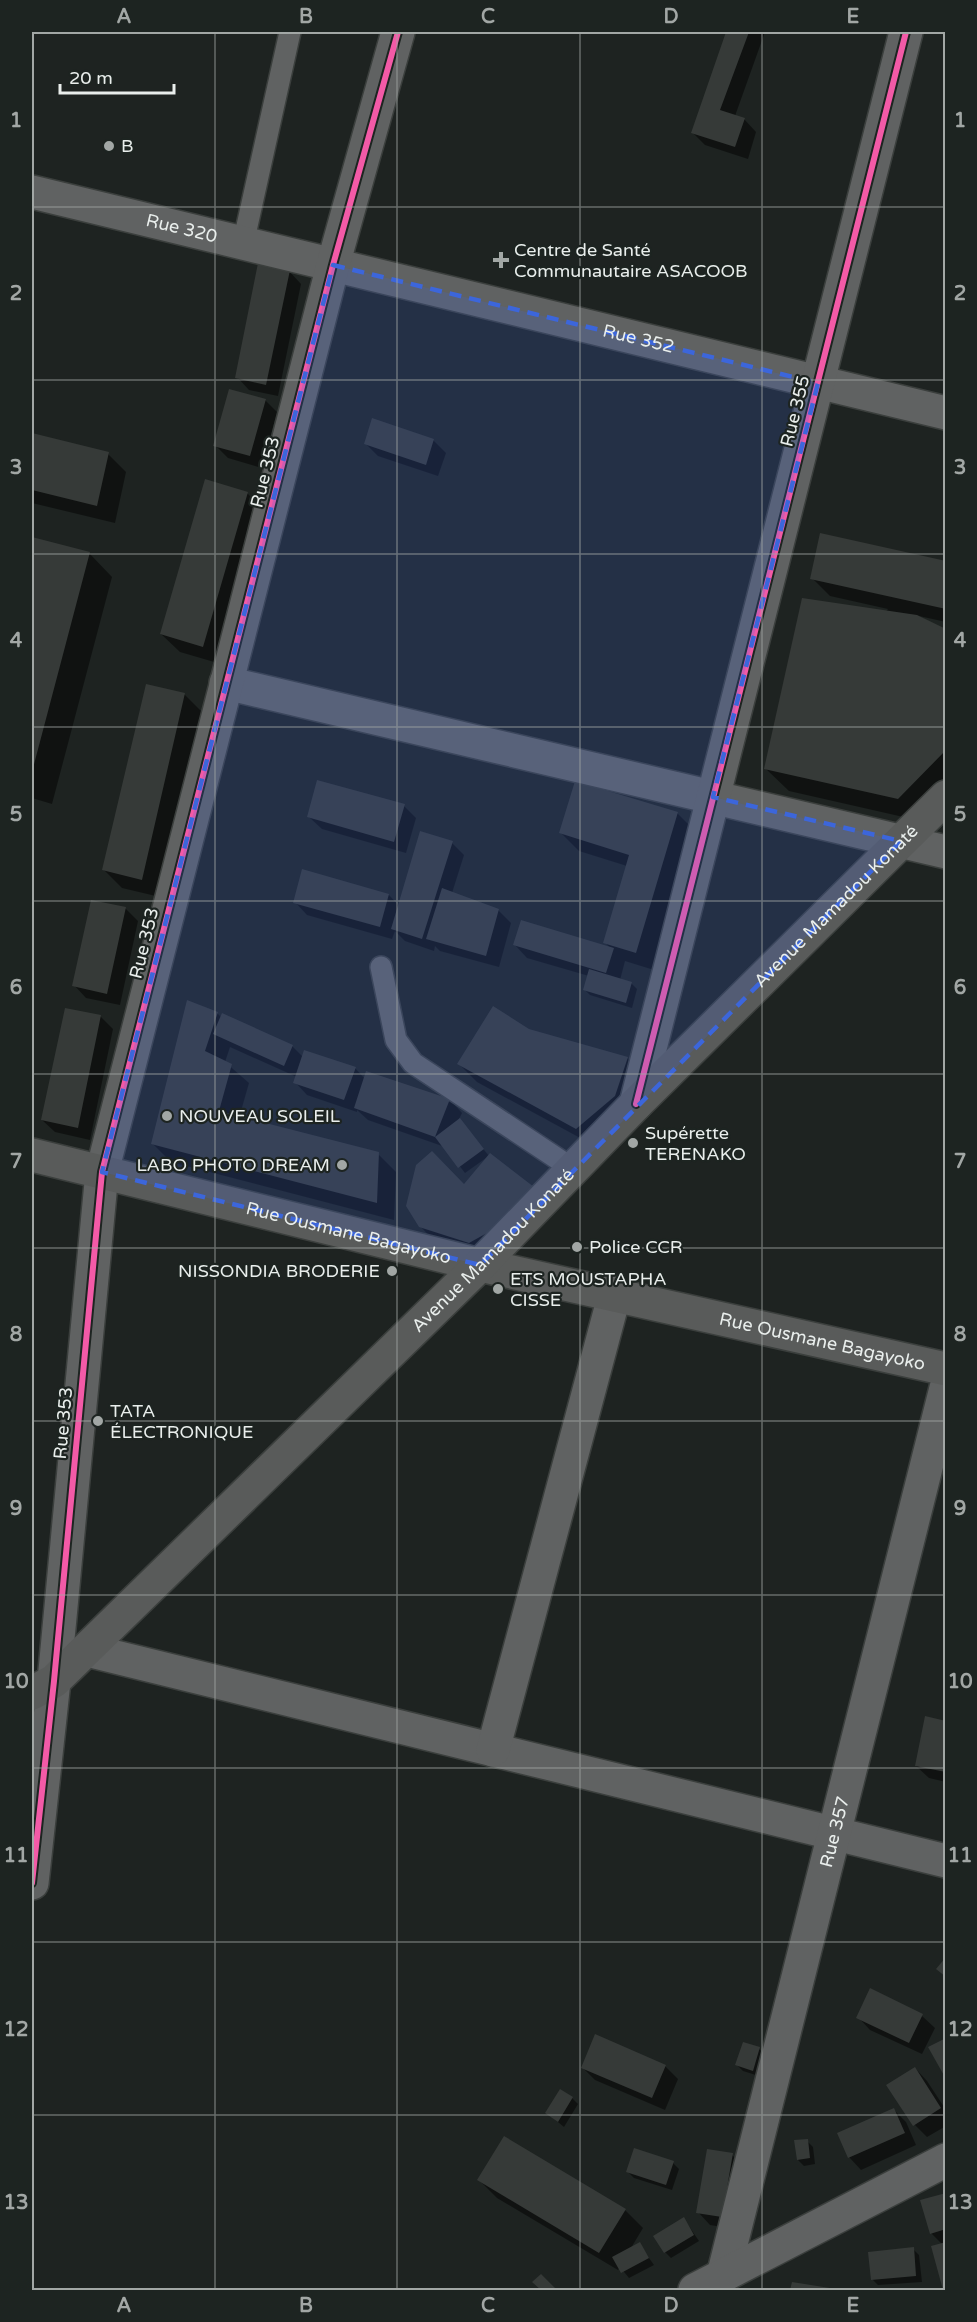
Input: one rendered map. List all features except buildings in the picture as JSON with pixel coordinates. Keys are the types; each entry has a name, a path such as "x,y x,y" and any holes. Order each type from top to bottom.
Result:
{"main road":[{"name":"Avenue Mamadou Konaté","path":"43,1687 87,1650 480,1265 636,1104 945,797"},
{"name":"Rue Ousmane Bagayoko","path":"32,1155 480,1265 615,1293 945,1369"}],"street":[{"name":"Rue 353","path":"32,1883 43,1687 102,1172 333,266 398,32"},
{"name":"Rue 355","path":"636,1104 906,32"},
{"name":"Rue 320","path":"32,192 333,266"},
{"name":"Rue 352","path":"333,266 945,413"},
{"path":"226,683 945,852"},
{"path":"493,1749 615,1293"},
{"name":"Rue 357","path":"709,2283 834,1833 945,1388"},
{"path":"87,1650 945,1862"},
{"path":"32,1656 43,1687"},
{"path":"709,2283 945,2160"}],"lane":[{"path":"243,244 290,32"},
{"path":"381,967 396,1040 413,1063 573,1169"}],"highlighted area":[{"path":"333,265 818,383 713,797 901,841 480,1265 102,1172"}],"cycle path":[{"path":"32,1883 54,1681 102,1172 333,265 398,32"},
{"path":"636,1104 906,32"}],"place":[{"name":"B","path":"109,146"},
{"name":"Centre de Santé Communautaire ASACOOB","path":"501,260"},
{"name":"NOUVEAU SOLEIL","path":"167,1116"},
{"name":"Supérette TERENAKO","path":"633,1143"},
{"name":"LABO PHOTO DREAM","path":"342,1165"},
{"name":"Police CCR","path":"577,1247"},
{"name":"NISSONDIA BRODERIE","path":"392,1271"},
{"name":"ETS MOUSTAPHA CISSE","path":"498,1289"},
{"name":"TATA ÉLECTRONIQUE","path":"98,1421"}]}
